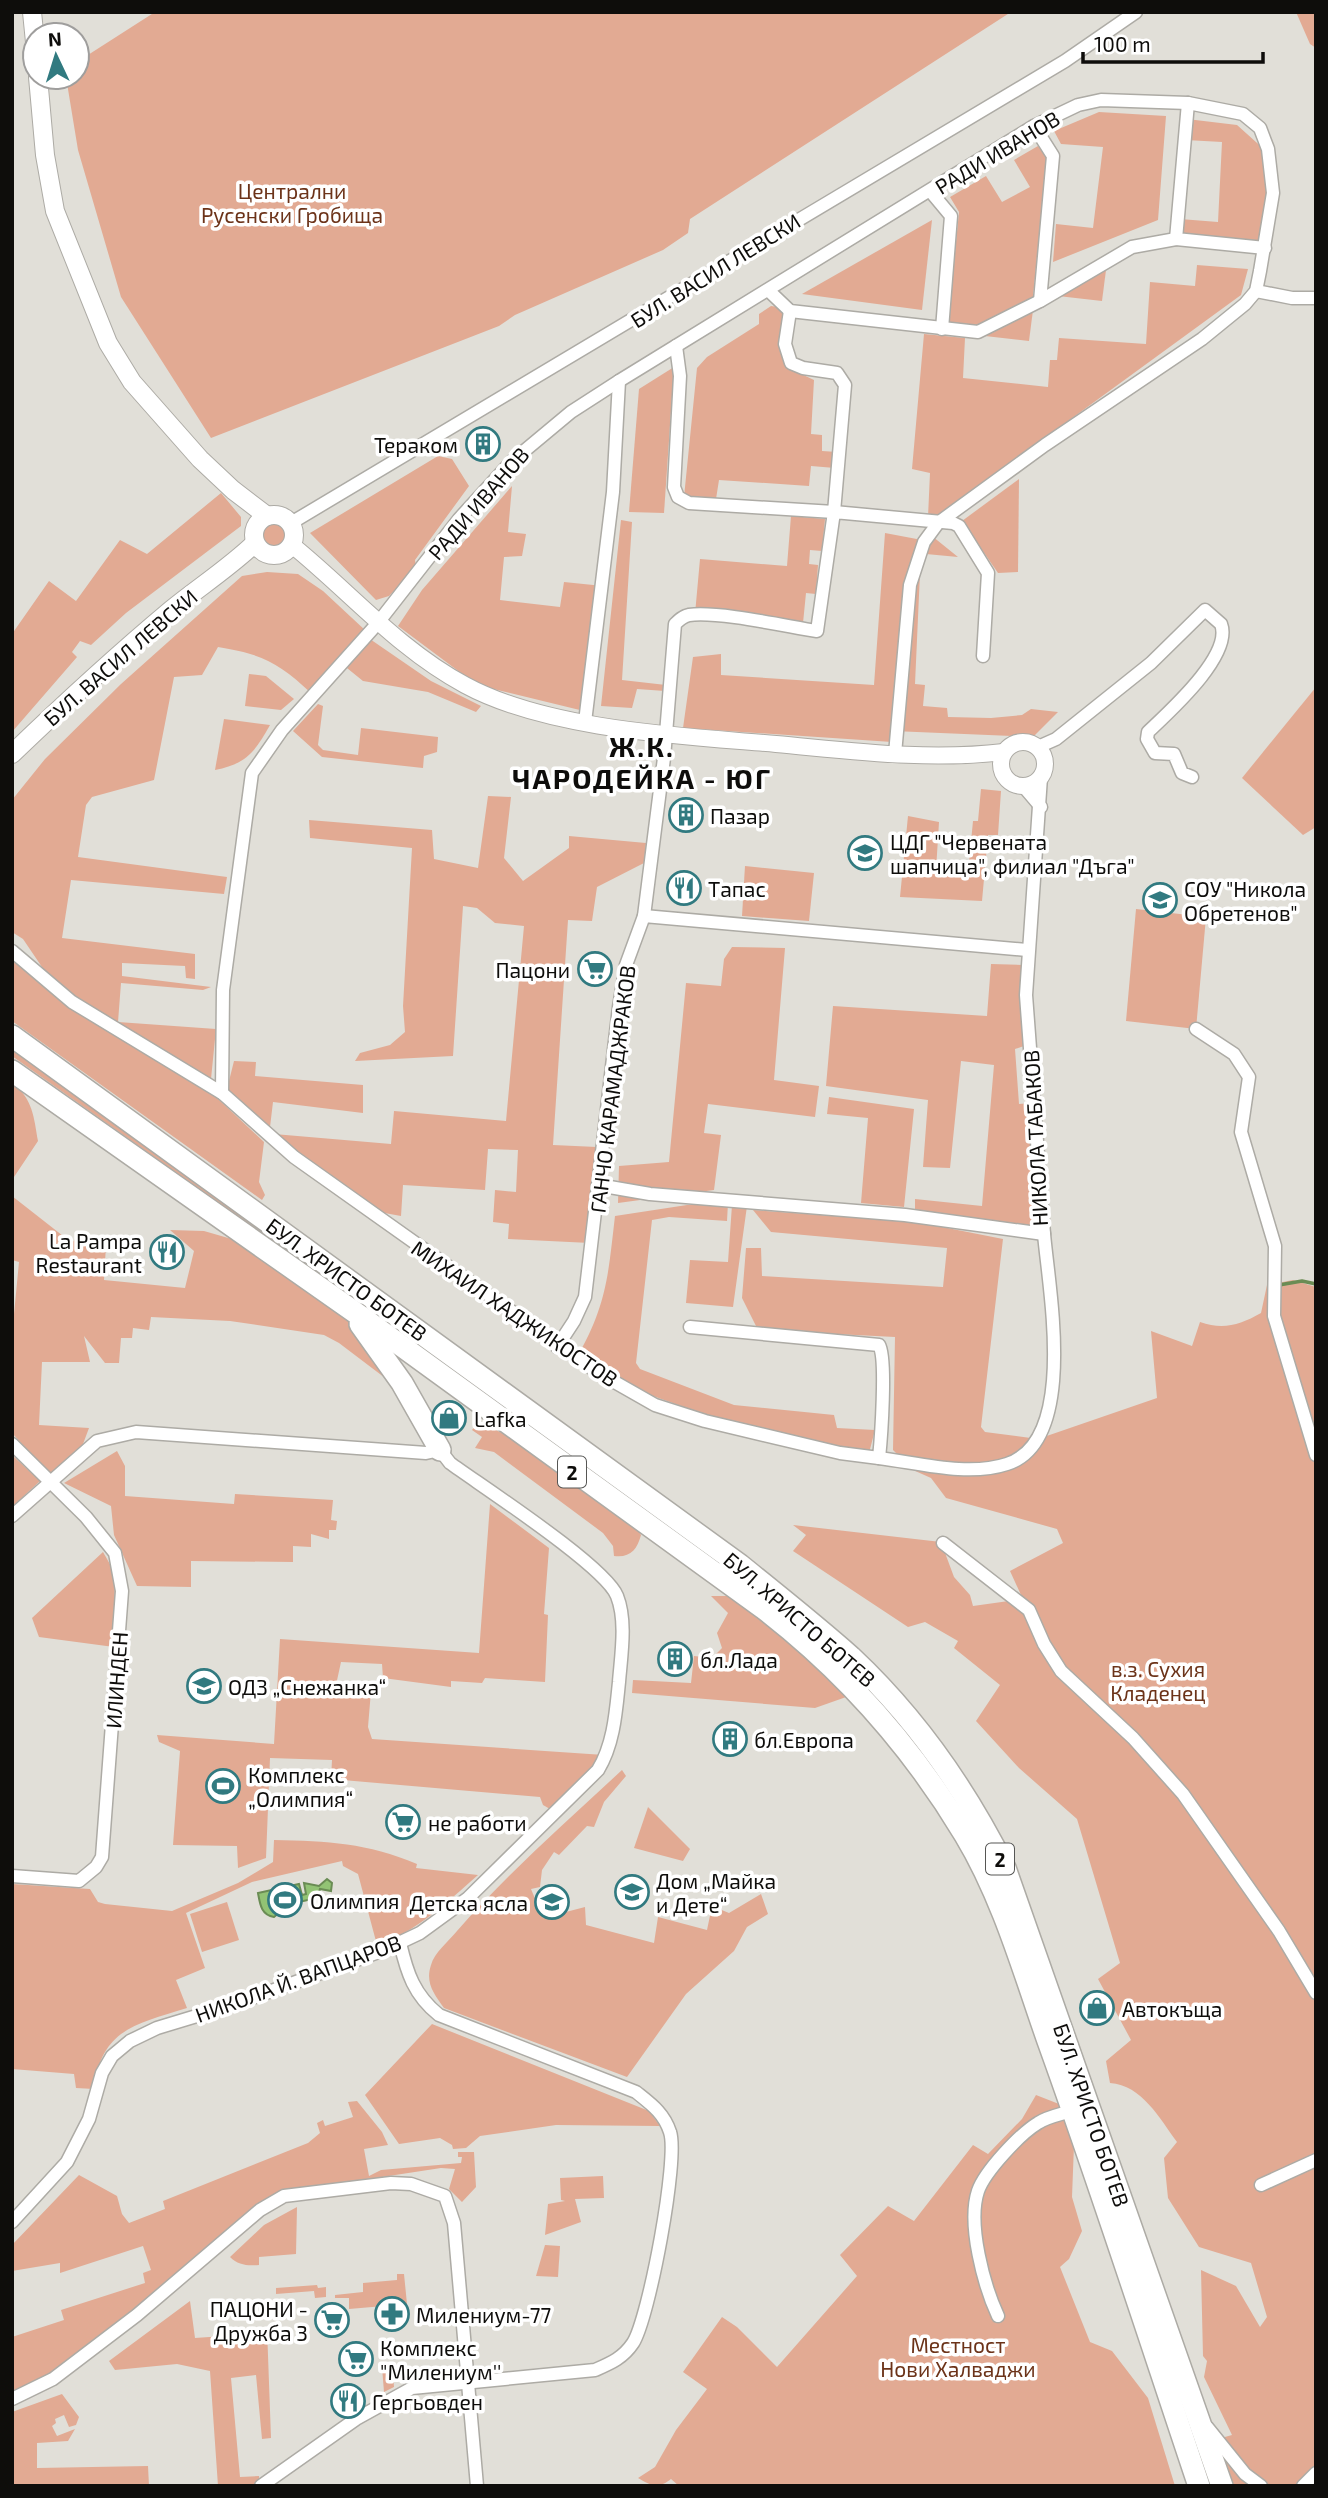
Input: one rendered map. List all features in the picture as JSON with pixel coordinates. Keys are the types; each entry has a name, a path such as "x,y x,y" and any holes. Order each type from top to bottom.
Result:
{"highway":[{"name":"БУЛ. ХРИСТО БОТЕВ","path":"12,1036 740,1564 853,1659 929,1743 975,1812 1005,1868 1222,2486"},
{"name":"БУЛ. ХРИСТО БОТЕВ","path":"12,1071 342,1303 784,1625 864,1698 926,1776 981,1864 1009,1933 1079,2130 1199,2486"},
{"path":"342,1303 385,1356 440,1450"},
{"path":"385,1356 383,1333 388,1317 386,1306"},
{"path":"383,1333 396,1325 420,1331"},
{"path":"402,1383 413,1368 419,1366 433,1370"}],"main road":[{"path":"39,91 45,155 55,211 108,343 132,382 200,458 262,520"},
{"path":"277,514 290,523 295,534 292,545 281,554 259,548 262,520 277,514"},
{"name":"БУЛ. ВАСИЛ ЛЕВСКИ","path":"12,754 117,655 184,599 259,548"}],"street":[{"name":"БУЛ. ВАСИЛ ЛЕВСКИ","path":"290,523 1065,61 1136,12"},
{"name":"РАДИ ИВАНОВ","path":"377,624 459,519 511,462 570,412 1034,127 1078,105 1101,100 1188,103 1243,114 1260,128 1268,149 1273,193 1255,291"},
{"path":"1176,239 1188,103"},
{"path":"1034,127 1053,156 1040,301"},
{"path":"931,192 951,216 942,329"},
{"path":"768,290 790,311 978,332 1040,301 1132,247 1176,239 1265,248"},
{"path":"895,754 910,585 925,542 938,523 1045,445 1202,340 1255,291 1292,298 1316,298"},
{"path":"790,311 785,344 791,363 812,370 837,373 845,385 834,512"},
{"path":"676,346 680,376 674,487 678,497 689,503 834,512 959,526 988,573 983,656"},
{"path":"585,722 613,492 619,381"},
{"name":"ГАНЧО КАРАМАДЖРАКОВ","path":"557,1347 574,1321 585,1297 619,1007 626,964 644,916 676,624 690,615 817,631 834,512"},
{"path":"292,545 377,624 464,684 496,699 585,722 666,734 895,754 953,758 1004,752 1021,742 1038,747 1056,739 1151,663 1205,610 1221,624 1223,641 1189,693 1148,732 1147,739 1155,753 1174,754 1182,773 1192,777"},
{"path":"222,1093 223,990 252,773 282,730 377,624"},
{"path":"1024,787 1041,777 1045,758 1038,747"},
{"path":"1001,771 1004,752"},
{"path":"953,758 1001,771 1010,783 1024,787 1041,807"},
{"name":"НИКОЛА ТАБАКОВ","path":"598,1185 650,1194 905,1215 1044,1234 1026,995 1041,777"},
{"path":"644,916 1027,950"},
{"name":"МИХАИЛ ХАДЖИКОСТОВ","path":"12,951 72,1002 222,1093 294,1157 557,1347 655,1405 705,1421 840,1453 986,1468 1010,1464 1038,1442 1048,1419 1052,1390 1053,1337 1044,1234"},
{"path":"1196,1029 1234,1054 1249,1077 1241,1132 1275,1246 1274,1316 1316,1455"},
{"path":"690,1327 879,1345 882,1350 883,1385 879,1458"},
{"path":"12,1516 97,1441 136,1432 426,1453 440,1450"},
{"name":"ИЛИНДЕН","path":"12,1444 86,1517 115,1553 122,1591 105,1845 96,1867 79,1881 12,1876"},
{"name":"НИКОЛА Й. ВАПЦАРОВ","path":"12,2222 67,2162 89,2119 102,2073 112,2056 130,2041 157,2028 233,2005 400,1943 420,1933 468,1898 598,1770 610,1744 619,1685 621,1616 611,1585 582,1559 450,1463 440,1450"},
{"path":"943,1543 1029,1610 1044,1644 1061,1671 1133,1738 1183,1794 1279,1931 1316,1993"},
{"path":"261,2486 356,2419 399,2393 429,2385 595,2370 619,2360 634,2341 643,2315 671,2173 671,2134 660,2112 636,2092 439,2015 421,2001 411,1984 400,1943"},
{"path":"998,2316 984,2284 976,2207 978,2189 1026,2131 1046,2118 1068,2112"},
{"path":"1261,2185 1316,2160"},
{"path":"12,2399 53,2379 137,2315 260,2210 284,2196 391,2183 411,2184 435,2190 445,2196 454,2223 477,2486"},
{"path":"1198,2416 1245,2474 1261,2486"},
{"path":"1303,2486 1316,2473"}],"green space":[{"name":"Централни Русенски Гробища","path":"155,12 1011,12 690,219 688,233 663,250 515,315 499,326 211,438 121,297 78,150 68,91 91,91 91,53"},
{"path":"1296,12 1316,12 1316,48 1310,44"},
{"path":"1099,112 1166,116 1158,220 1053,262 1056,224 1093,228 1103,147 1061,144 1054,131"},
{"path":"1187,119 1237,125 1266,151 1271,187 1262,243 1179,236 1180,219 1218,222 1222,142 1186,140"},
{"path":"1038,146 1047,156 1033,297 977,325 948,322 959,212 950,197 986,176 1002,202 1030,187 1014,160"},
{"path":"932,220 922,310 802,294"},
{"path":"1197,265 1248,269 1241,295 937,517 928,517 930,473 912,469 924,334 965,338 963,378 1048,387 1050,360 1057,360 1059,338 1146,344 1150,282 1195,286"},
{"path":"1106,270 1102,301 1058,296"},
{"path":"771,306 785,308 781,344 785,360 791,367 814,380 811,434 822,435 822,451 837,452 835,468 811,466 809,486 719,480 716,499 684,497 697,368 707,357 759,324 759,314"},
{"path":"1033,310 1029,341 985,336"},
{"path":"674,367 664,513 629,512 639,389"},
{"path":"438,456 452,459 469,486 415,560 416,568 389,596 376,600 310,533"},
{"path":"1019,479 1018,572 998,573 962,521"},
{"path":"512,486 508,532 526,534 522,556 504,557 500,600 560,607 564,582 603,586 588,712 477,685 398,626 422,590"},
{"path":"221,493 241,517 241,526 126,613 91,645 80,641 72,652 77,657 12,732 12,634 49,581 76,601 120,540 147,554"},
{"path":"791,516 825,519 822,551 810,550 809,564 818,565 816,594 806,593 803,623 695,614 700,559 787,566"},
{"path":"621,520 632,522 622,680 666,685 665,691 637,689 632,708 601,706"},
{"path":"274,521 284,525 288,535 284,545 274,549 264,545 260,535 264,525"},
{"path":"927,532 958,557 926,554 920,573 915,684 925,685 923,706 947,708 948,717 991,718 1022,715 1031,709 1058,712 1033,737 893,731 892,742 683,728 693,657 721,654 721,675 874,685 885,533 922,540"},
{"path":"267,572 298,574 323,591 366,631 311,693 269,661 218,647 202,675 174,677 154,780 92,797 86,805 78,857 227,877 224,894 71,880 62,938 195,954 195,979 186,978 185,966 122,963 122,976 211,987 203,990 121,983 118,1022 216,1029 211,1079 79,1001 44,970 23,939 12,932 12,800 45,759 121,684 242,576"},
{"path":"367,637 431,681 481,706 476,712 428,692 363,681 342,664"},
{"path":"249,674 266,676 294,699 281,710 245,706"},
{"path":"1316,687 1316,827 1303,835 1242,778"},
{"path":"318,704 323,706 318,745 323,750 358,755 361,728 438,737 437,752 424,756 423,768 322,757 293,731"},
{"path":"224,719 270,725 259,743 242,760 215,770"},
{"path":"981,789 1001,791 998,835 988,835 982,901 900,897 908,816 939,822 936,870 968,873 973,821 978,821"},
{"path":"488,796 511,797 504,858 523,881 569,848 569,836 646,843 644,863 597,887 592,921 568,920 553,1145 597,1147 590,1243 508,1239 509,1224 493,1222 495,1190 516,1192 518,1150 488,1149 485,1190 403,1185 401,1216 379,1212 274,1134 391,1144 394,1111 506,1121 524,926 495,923 477,908 463,906 453,1056 355,1061 360,1053 390,1045 405,1032 403,1006 412,848 310,838 309,820 432,830 434,859 478,868"},
{"path":"745,866 814,873 809,921 742,916"},
{"path":"1136,909 1206,917 1196,1029 1126,1021"},
{"path":"732,947 785,948 774,1080 819,1086 815,1117 708,1104 704,1133 721,1135 714,1190 618,1203 619,1166 669,1162 686,983 721,986 724,959"},
{"path":"12,957 55,996 215,1096 264,1142 259,1182 265,1195 262,1200 12,1021"},
{"path":"991,964 1022,965 1024,1046 1015,1049 1019,1104 1031,1103 1040,1217 1031,1227 915,1211 915,1199 982,1206 994,1065 961,1061 950,1168 923,1167 928,1100 826,1086 833,1006 987,1016"},
{"path":"12,1045 382,1315 381,1318 12,1056"},
{"path":"234,1061 256,1062 255,1076 363,1085 363,1113 273,1102 270,1127 227,1089"},
{"path":"12,1083 28,1102 34,1116 38,1141 12,1180"},
{"path":"829,1097 914,1109 904,1207 861,1203 868,1118 827,1114"},
{"path":"12,1196 72,1243 78,1235 93,1244 106,1245 104,1280 185,1288 194,1251 170,1230 204,1231 242,1242 339,1311 370,1342 397,1387 339,1343 324,1335 230,1321 151,1317 149,1330 133,1328 132,1338 121,1338 119,1363 105,1363 84,1336 90,1362 42,1362 39,1425 89,1428 83,1444 51,1476 12,1433 12,1335 19,1262 12,1260"},
{"path":"728,1203 727,1221 669,1217 652,1220 636,1363 640,1369 734,1405 834,1415 837,1428 875,1430 869,1453 741,1427 650,1395 576,1359 600,1306 608,1273 615,1216 687,1205"},
{"path":"732,1205 747,1206 733,1307 686,1303 690,1260 728,1262"},
{"name":"в.з. Сухия Кладенец","path":"753,1210 917,1222 1003,1239 981,1427 985,1432 1038,1439 1157,1398 1151,1331 1192,1346 1200,1322 1216,1326 1231,1325 1261,1313 1267,1285 1293,1280 1316,1287 1316,2486 1222,2486 1207,2442 1232,2435 1204,2377 1207,2361 1203,2356 1201,2270 1236,2286 1260,2327 1267,2317 1251,2263 1199,2247 1168,2198 1164,2158 1177,2142 1141,2096 1121,2085 1110,2083 1106,2061 1131,2040 1098,1979 1120,1963 1077,1819 1019,1768 976,1721 1000,1685 954,1648 958,1641 925,1622 908,1627 793,1551 806,1535 793,1525 941,1542 954,1577 970,1595 973,1606 1016,1600 1021,1595 1010,1571 1063,1543 1057,1529 946,1498 931,1478 913,1470 893,1450 895,1337 758,1330 742,1298 746,1248 761,1248 762,1276 943,1287 947,1248 771,1232"},
{"path":"478,1422 522,1442 633,1523 641,1535 635,1549 624,1556 614,1556 613,1546 603,1533 494,1452 475,1448 482,1437 472,1430"},
{"path":"117,1451 125,1466 125,1496 234,1504 235,1494 333,1500 331,1520 337,1521 336,1530 329,1530 329,1539 311,1534 311,1547 293,1546 293,1562 191,1561 191,1587 137,1586 114,1535 111,1506 64,1483"},
{"path":"12,1455 40,1481 12,1507"},
{"path":"490,1504 549,1548 544,1614 548,1615 545,1682 485,1678 482,1683 451,1681 451,1687 383,1678 382,1664 341,1662 336,1685 371,1691 368,1727 372,1739 604,1755 550,1809 543,1805 540,1797 331,1779 332,1760 270,1758 266,1858 238,1868 237,1846 173,1845 180,1751 159,1742 157,1735 274,1744 280,1639 479,1653"},
{"path":"103,1552 115,1573 114,1647 39,1637 32,1618"},
{"path":"711,1596 737,1596 849,1696 815,1708 632,1693 633,1680 691,1683 694,1656 712,1658 722,1648 717,1633 728,1613"},
{"path":"622,1770 626,1776 604,1802 594,1827 587,1826 559,1855 554,1852 542,1870 540,1887 531,1889 543,1918 585,1907 586,1925 654,1943 658,1917 707,1930 712,1906 729,1913 761,1894 768,1914 747,1927 734,1951 686,1994 627,2077 444,2008 434,1993 429,1977 435,1956 476,1910"},
{"path":"648,1807 690,1849 683,1861 634,1848"},
{"path":"274,1840 347,1844 399,1857 417,1864 416,1868 478,1875 419,1924 377,1945 358,1874 343,1866 342,1861 252,1882 186,1913 205,1968 176,1980 187,2008 137,2025 113,2041 104,2053 94,2089 76,2088 74,2074 12,2069 12,1884 90,1889 98,1902 105,1904 172,1911 238,1883 273,1862"},
{"path":"227,1902 239,1940 202,1952 190,1914"},
{"path":"432,2024 649,2111 660,2126 556,2125 480,2136 466,2148 453,2149 452,2145 440,2138 399,2144 365,2095"},
{"name":"Местност Нови Халваджи","path":"1036,2095 1059,2104 1074,2145 1072,2197 1082,2231 1069,2259 1060,2267 1090,2342 1112,2351 1148,2398 1175,2486 679,2486 671,2479 655,2485 638,2478 655,2467 676,2430 707,2389 683,2372 722,2317 737,2327 777,2367 857,2276 840,2255 888,2206 914,2221 973,2145 988,2154 1022,2119"},
{"path":"357,2101 382,2132 388,2145 364,2149 369,2176 381,2170 461,2163 462,2157 458,2157 458,2152 474,2152 476,2187 462,2202 449,2189 455,2169 441,2168 284,2192 51,2375 12,2392 12,2337 64,2320 61,2310 145,2283 143,2273 151,2270 143,2246 60,2273 60,2263 12,2271 12,2245 79,2175 117,2196 122,2214 129,2223 165,2209 163,2201 308,2143 320,2133 317,2123 323,2120 325,2126 353,2117 348,2102"},
{"path":"603,2176 604,2198 575,2199 581,2222 545,2235 548,2204 565,2201 561,2200 560,2178"},
{"path":"297,2207 296,2254 259,2257 259,2265 247,2265 230,2257 264,2225"},
{"path":"545,2245 560,2246 558,2277 536,2276"},
{"path":"397,2274 404,2274 407,2304 349,2309 349,2298 335,2298 335,2295 363,2292 363,2283 397,2280"},
{"path":"317,2285 318,2288 326,2287 326,2297 315,2298 314,2291 276,2294 276,2288"},
{"path":"190,2301 195,2338 238,2335 245,2329 267,2328 271,2438 262,2439 256,2375 231,2378 240,2477 259,2476 260,2486 218,2486 210,2371 177,2364 115,2370 109,2361"},
{"path":"392,2365 394,2387 384,2392 382,2367"},
{"path":"62,2394 79,2417 76,2425 69,2427 64,2415 55,2419 56,2423 52,2426 57,2436 75,2429 68,2441 37,2443 37,2468 148,2466 149,2486 12,2486 12,2412"}],"shaded area":[{"name":"Олимпия","path":"327,1879 332,1883 331,1891 320,1889 317,1898 290,1904 274,1917 266,1914 262,1908 258,1893 299,1884 302,1895 306,1894 304,1883 319,1886"}],"waterway":[{"path":"1279,1285 1302,1281 1316,1284"}],"place":[{"name":"Тераком","path":"483,444"},
{"name":"Пазар","path":"686,815"},
{"name":"ЦДГ \"Червената шапчица\", филиал \"Дъга\"","path":"865,853"},
{"name":"Тапас","path":"684,888"},
{"name":"СОУ \"Никола Обретенов\"","path":"1160,900"},
{"name":"Пацони","path":"595,969"},
{"name":"La Pampa Restaurant","path":"167,1252"},
{"name":"Lafka","path":"449,1418"},
{"name":"бл.Лада","path":"675,1659"},
{"name":"ОДЗ „Снежанка“","path":"204,1686"},
{"name":"бл.Европа","path":"730,1739"},
{"name":"Комплекс „Олимпия“","path":"223,1786"},
{"name":"не работи","path":"403,1822"},
{"name":"Дом „Майка и Дете“","path":"632,1892"},
{"name":"Олимпия","path":"285,1900"},
{"name":"Детска ясла","path":"552,1902"},
{"name":"Автокъща","path":"1097,2008"},
{"name":"Милениум-77","path":"392,2314"},
{"name":"ПАЦОНИ - Дружба 3","path":"332,2320"},
{"name":"Комплекс \"Милениум''","path":"356,2359"},
{"name":"Гергьовден","path":"348,2401"}],"district":[{"name":"Ж.К. ЧАРОДЕЙКА - ЮГ","path":"642,762"}]}
